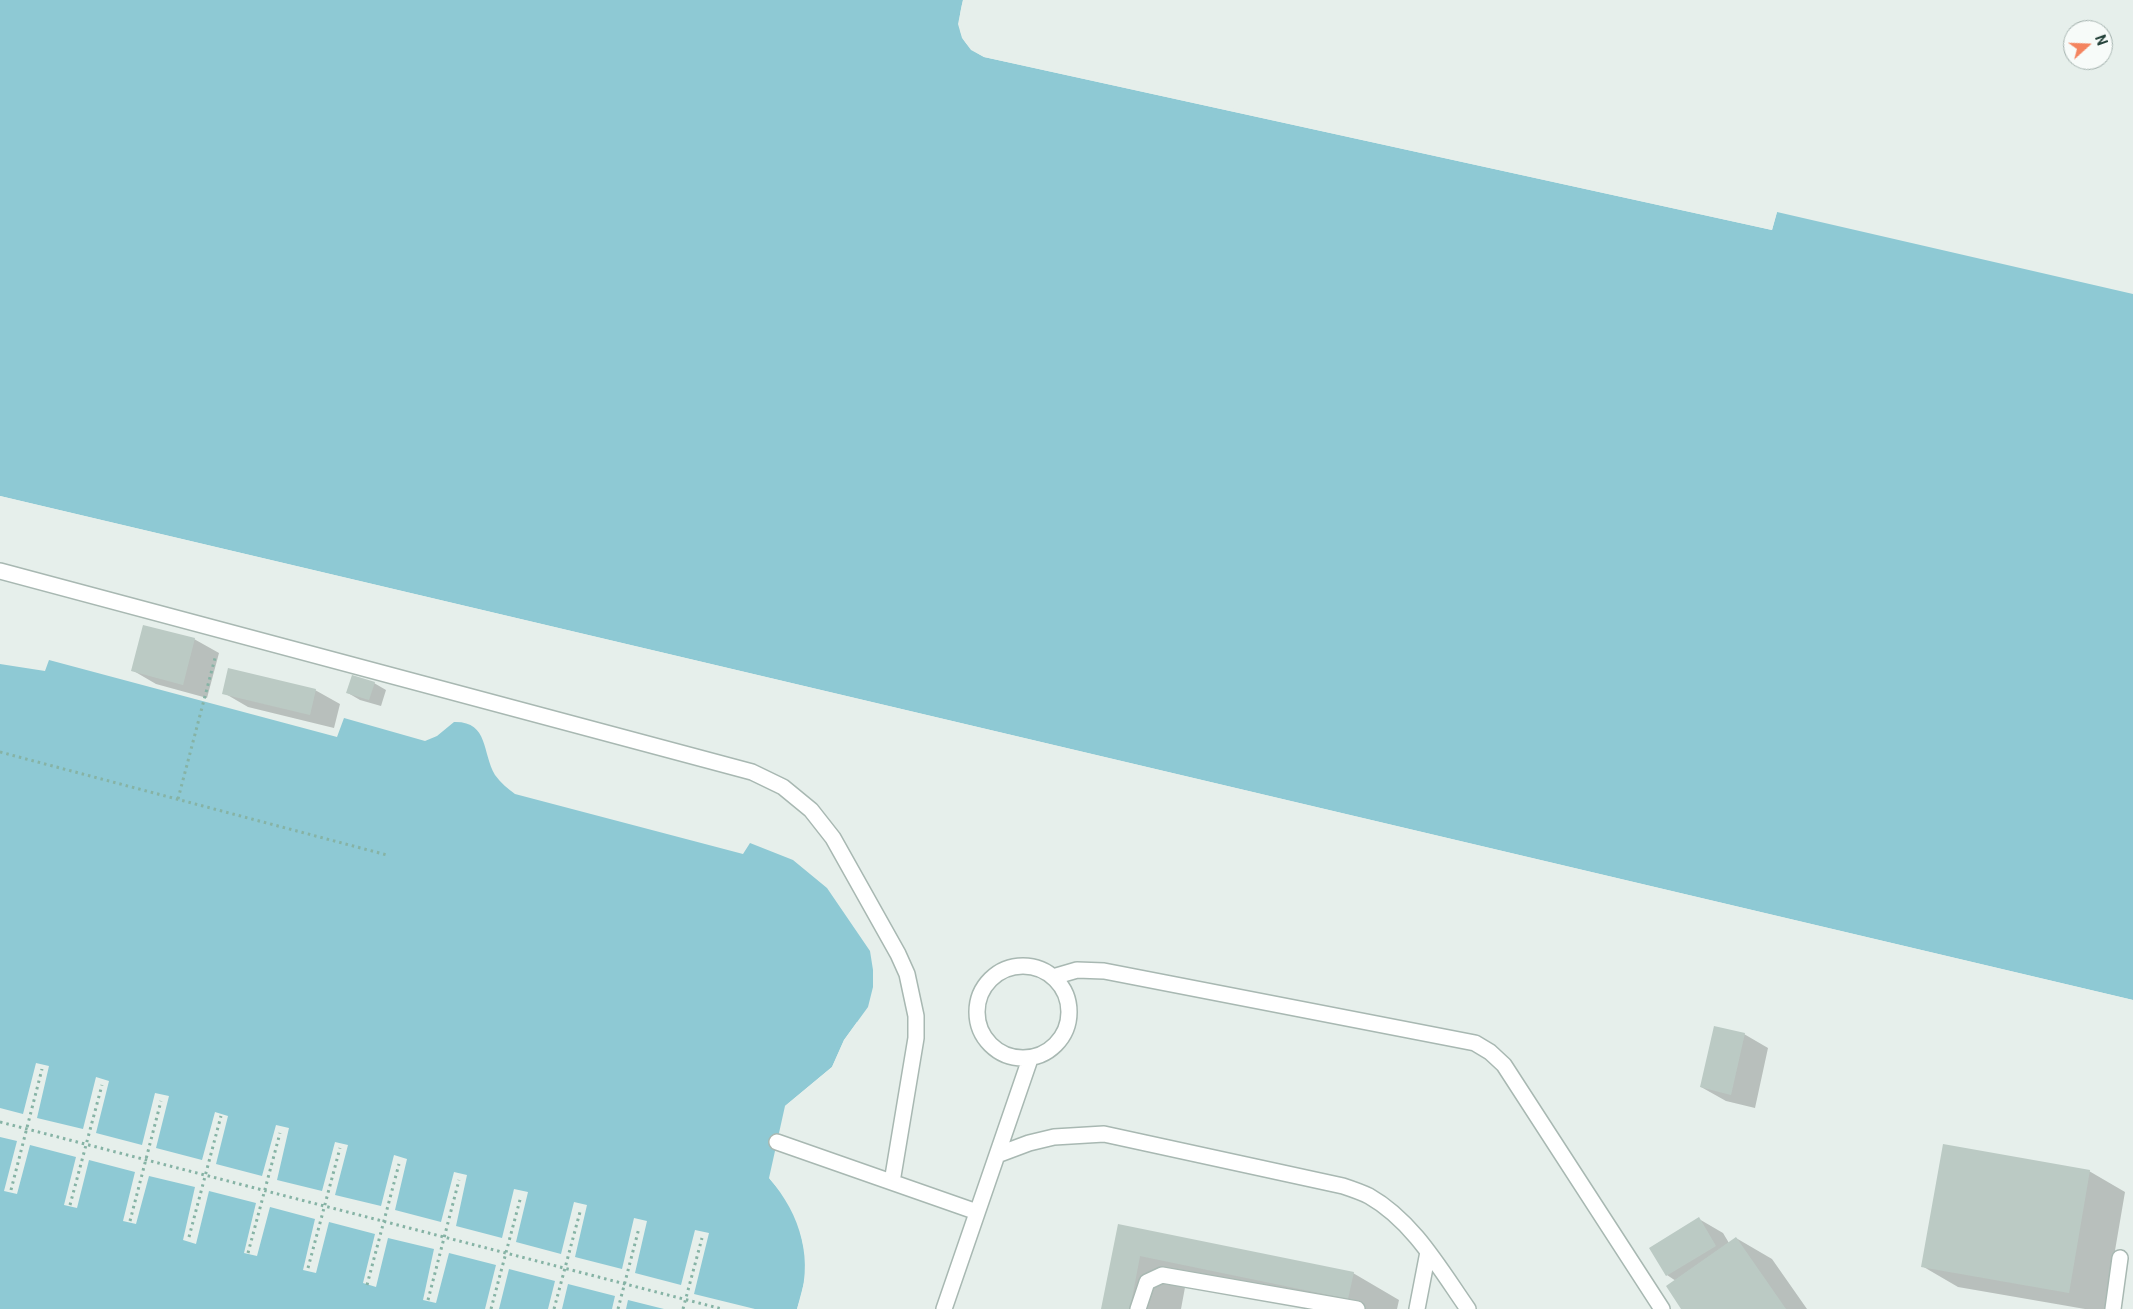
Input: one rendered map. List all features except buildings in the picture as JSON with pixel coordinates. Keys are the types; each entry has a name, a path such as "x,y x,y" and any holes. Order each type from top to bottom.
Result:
{"lane":[{"path":"0,571 752,772 783,787 810,810 833,838 898,954 913,995 916,1038 892,1182"},
{"path":"1019,966 1038,968 1053,977 1064,991 1069,1008 1068,1026 1060,1041 1046,1053 1030,1059 1011,1057 994,1049 982,1035 977,1017 979,999 988,983 1001,971 1019,966"},
{"path":"1053,977 1077,970 1104,971 1475,1043 1490,1052 1504,1065 1662,1309"},
{"path":"944,1309 1030,1059"},
{"path":"997,1156 1029,1143 1054,1137 1104,1134 1343,1186 1368,1196 1388,1210 1412,1232 1468,1309"},
{"path":"777,1142 977,1212"},
{"path":"1417,1309 1428,1252"},
{"path":"2113,1309 2120,1258"},
{"path":"1138,1309 1147,1282 1162,1275 1356,1309"}],"path":[{"path":"178,799 222,630"},
{"path":"0,752 387,855"},
{"path":"11,1190 42,1069"},
{"path":"70,1205 102,1085"},
{"path":"130,1221 161,1101"},
{"path":"190,1237 221,1116"},
{"path":"0,1122 722,1309"},
{"path":"248,1253 280,1133"},
{"path":"308,1268 340,1148"},
{"path":"367,1285 399,1164"},
{"path":"428,1300 459,1180"},
{"path":"491,1309 520,1196"},
{"path":"554,1309 580,1212"},
{"path":"618,1309 639,1228"},
{"path":"683,1309 702,1238"}],"water":[{"path":"0,0 963,0 960,18 961,33 969,46 984,57 1772,230 1777,212 2133,294 2133,1000 0,496"},
{"path":"49,660 337,737 344,718 425,741 437,736 454,722 465,723 479,733 495,775 515,794 743,854 750,843 793,860 827,888 870,951 873,987 868,1007 844,1040 832,1067 785,1106 769,1178 789,1207 802,1239 805,1273 797,1309 0,1309 0,664 45,671"}],"pier":[{"path":"963,0 965,0 961,24 964,37 973,48 985,54 1770,227 1775,211 1777,212 1772,230 984,57 971,50 962,38 958,24"},
{"path":"0,496 2133,1000 2133,1002 1105,761 0,498"},
{"path":"857,1022 860,1023 847,1041 834,1069 788,1107 785,1106 832,1067 844,1040"},
{"path":"36,1063 49,1066 37,1118 83,1129 96,1077 109,1081 96,1133 142,1145 155,1093 169,1096 156,1148 202,1160 215,1112 228,1116 216,1164 262,1176 276,1125 289,1128 277,1180 322,1191 335,1142 348,1145 335,1195 381,1206 394,1155 407,1159 395,1210 441,1222 454,1172 467,1175 456,1226 502,1238 514,1189 528,1192 516,1242 561,1254 574,1202 587,1205 575,1257 622,1269 634,1218 647,1221 635,1273 681,1285 695,1230 709,1233 694,1294 755,1309 664,1309 628,1300 626,1309 612,1309 615,1296 568,1284 562,1309 548,1309 555,1281 509,1269 499,1309 485,1309 496,1265 449,1253 436,1303 423,1300 434,1249 388,1238 376,1287 363,1283 375,1234 329,1222 316,1273 303,1270 315,1219 270,1207 257,1256 244,1253 256,1203 209,1191 196,1244 183,1240 195,1187 149,1176 136,1224 123,1221 135,1172 89,1160 77,1208 64,1205 76,1157 30,1145 17,1194 4,1191 17,1141 0,1137 0,1108 23,1114"},
{"path":"769,1178 774,1180 787,1196 799,1218 804,1238 808,1258 807,1279 800,1309 797,1309 805,1279 806,1259 802,1239 797,1218 785,1197"}]}
